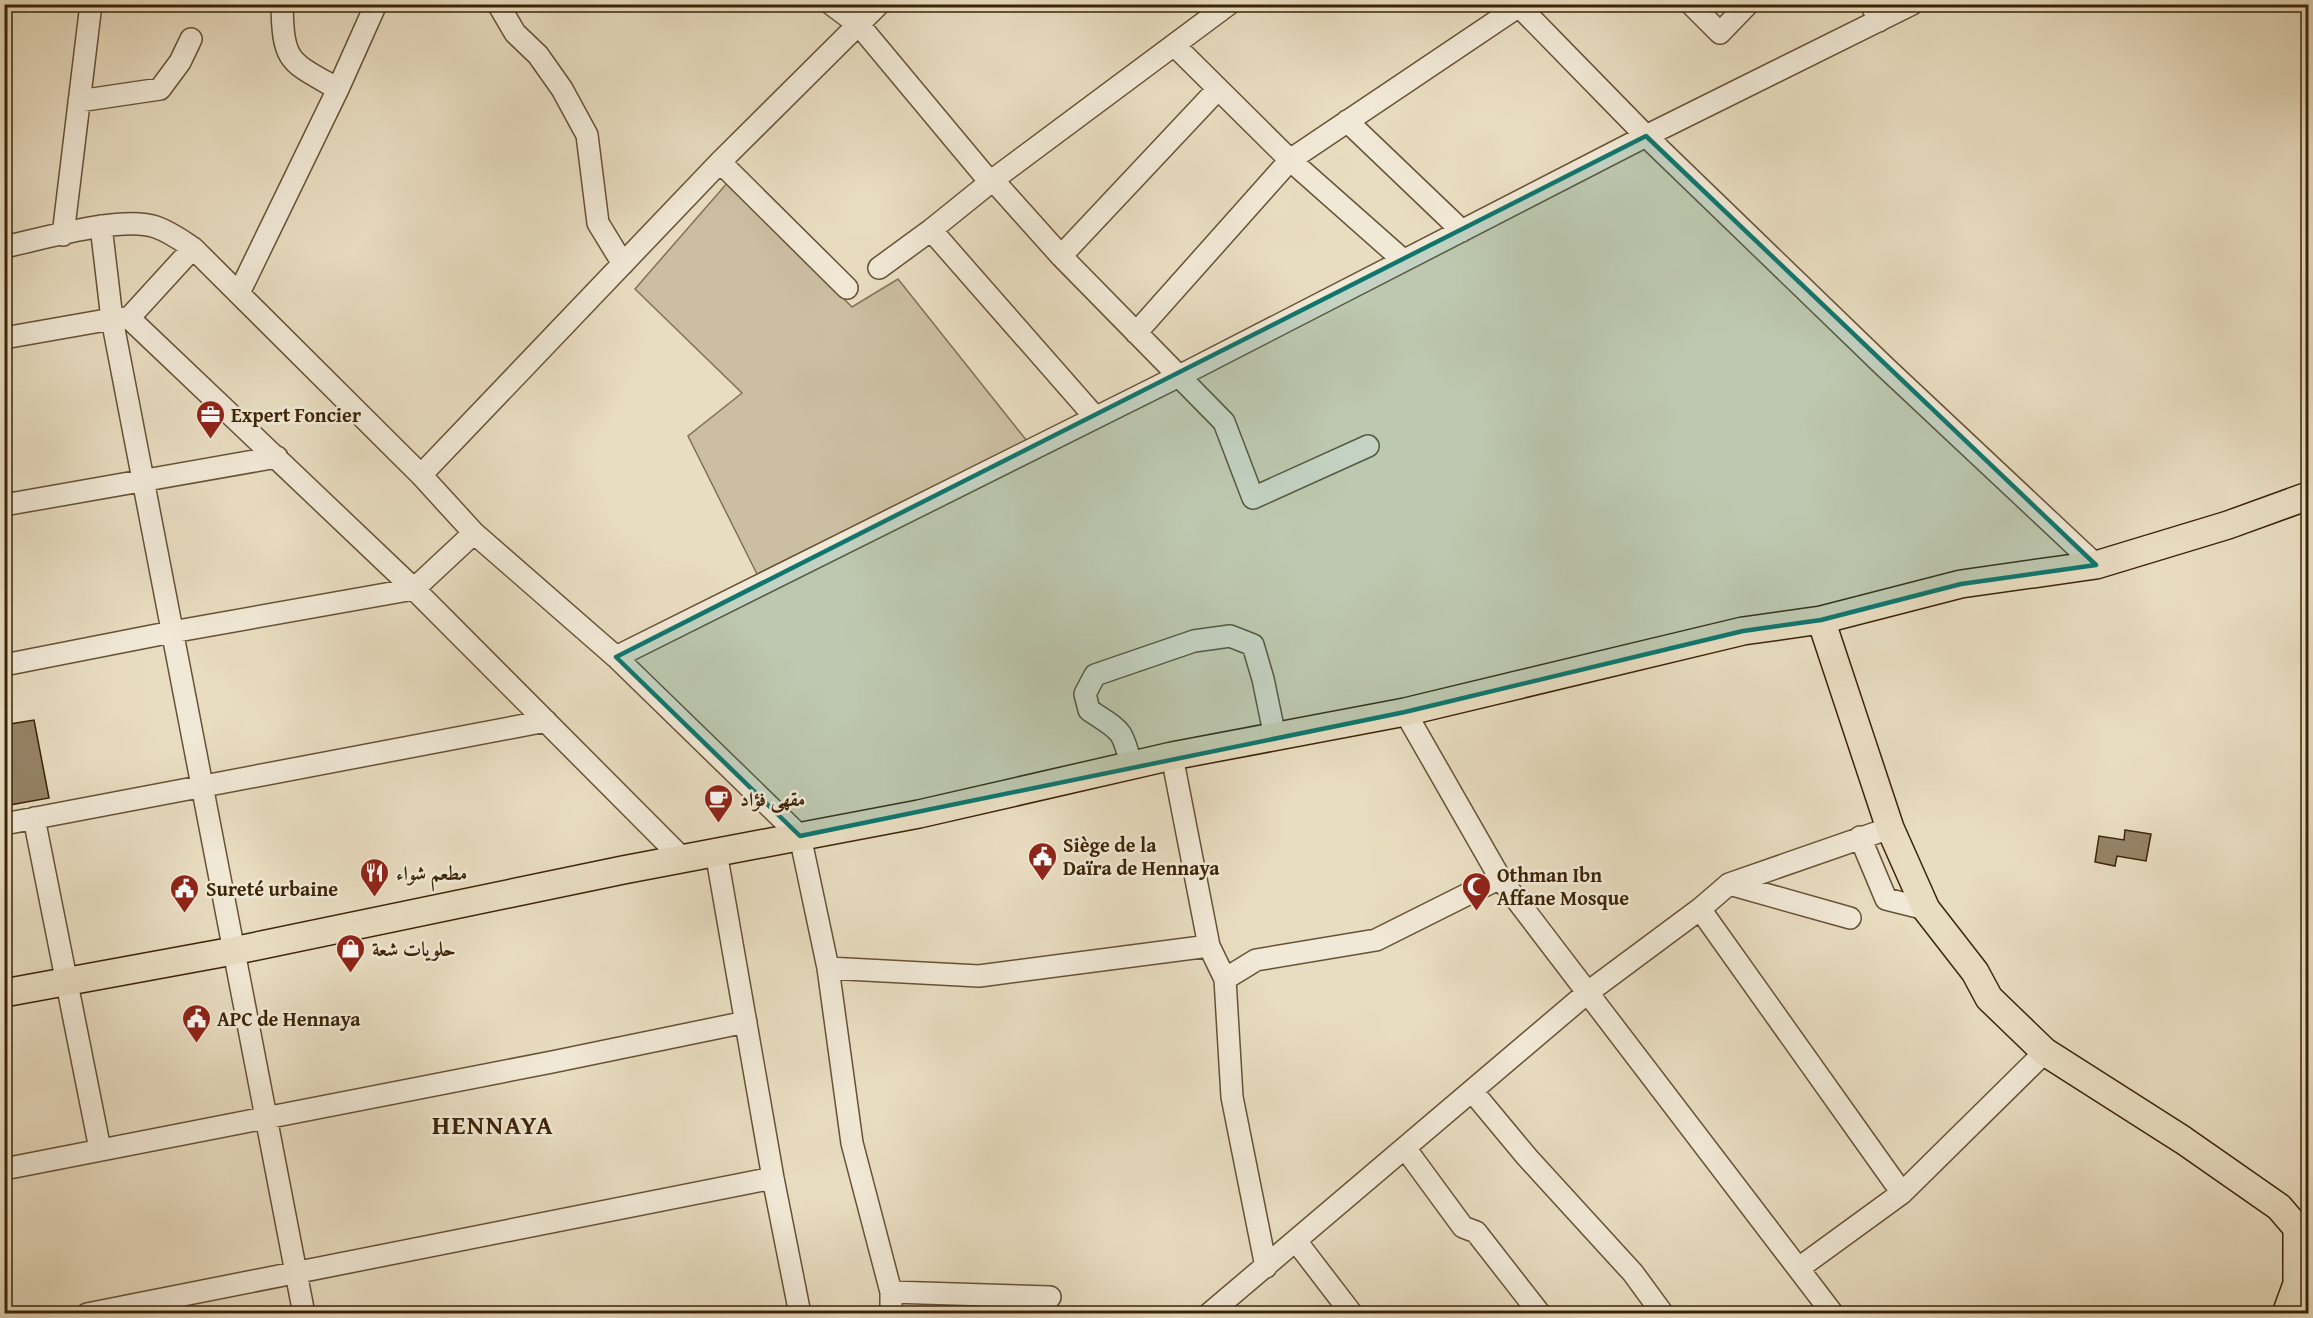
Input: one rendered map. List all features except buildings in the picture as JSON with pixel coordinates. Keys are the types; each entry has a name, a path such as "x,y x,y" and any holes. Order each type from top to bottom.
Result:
{"highway":[{"path":"2298,1314 2308,1300"}],"main road":[{"path":"4,993 233,951 716,852 920,814 1172,756 1405,712 1743,631 1821,620 1961,584 2096,565 2228,525 2308,496"},
{"path":"1821,620 1890,828 1926,909 1975,972 1989,998 2045,1052 2183,1140 2279,1207 2303,1230 2297,1284 2286,1314"}],"street":[{"path":"63,235 91,4"},
{"path":"282,4 282,32 290,57 299,67 338,89"},
{"path":"239,293 338,89 376,4"},
{"path":"498,4 515,33 538,55 562,89 587,135 598,223 623,264"},
{"path":"831,4 859,25 992,181 1061,256 1224,422 1253,498 1368,446"},
{"path":"422,476 720,162 879,4"},
{"path":"879,268 1229,4"},
{"path":"1691,4 1720,33 1748,4"},
{"path":"616,657 1462,231 1646,136 1875,13 1912,4"},
{"path":"1136,333 1290,160 1519,5 1646,136 1885,367 2096,565"},
{"path":"80,101 160,89 180,62 191,39"},
{"path":"1174,45 1290,160 1403,260"},
{"path":"1061,256 1218,89"},
{"path":"1347,121 1462,231"},
{"path":"720,162 848,288"},
{"path":"4,247 101,226 130,223 154,226 175,235 193,248 422,476 474,533 616,657 800,836 828,968 852,1143 891,1292 891,1314"},
{"path":"101,226 121,318 143,480 304,1314"},
{"path":"931,230 1095,417"},
{"path":"4,338 121,318 193,248"},
{"path":"121,318 277,457 414,589 683,859"},
{"path":"4,505 277,457"},
{"path":"4,665 172,632 414,589 474,533"},
{"path":"1131,765 1121,732 1089,710 1085,694 1095,675 1194,641 1230,636 1253,645 1263,679 1275,737"},
{"path":"1405,712 1500,879 1833,1314"},
{"path":"4,824 546,722"},
{"path":"1172,756 1209,946 1225,979 1232,1097 1266,1267"},
{"path":"34,818 100,1149"},
{"path":"1209,1314 1587,993 1700,909 1729,884 1890,828"},
{"path":"1860,837 1886,899 1926,909"},
{"path":"716,852 772,1178 800,1314"},
{"path":"1225,979 1256,960 1376,940 1500,879"},
{"path":"1729,884 1850,918"},
{"path":"1700,909 1902,1193"},
{"path":"828,968 979,976 1209,946"},
{"path":"4,1169 746,1022"},
{"path":"1799,1268 1902,1193 2045,1052"},
{"path":"1472,1092 1527,1157 1633,1273 1663,1314"},
{"path":"1405,1148 1463,1227 1476,1232 1540,1314"},
{"path":"87,1314 772,1178"},
{"path":"1296,1241 1352,1314"},
{"path":"891,1292 1050,1297"}],"highlighted area":[{"path":"1646,136 2096,565 1961,584 1821,620 1743,631 1405,712 800,836 616,657"}],"shaded area":[{"path":"728,182 852,307 898,279 1027,441 757,574 688,436 742,393 635,289"}],"place":[{"name":"Expert Foncier","path":"210,440"},
{"name":"مقهى فؤاد","path":"719,824"},
{"name":"Siège de la Daïra de Hennaya","path":"1042,882"},
{"name":"مطعم شواء","path":"375,898"},
{"name":"Othman Ibn Affane Mosque","path":"1476,912"},
{"name":"Sureté urbaine","path":"185,914"},
{"name":"حلويات شعة","path":"351,974"},
{"name":"APC de Hennaya","path":"196,1044"}],"district":[{"name":"HENNAYA","path":"493,1124"}]}
